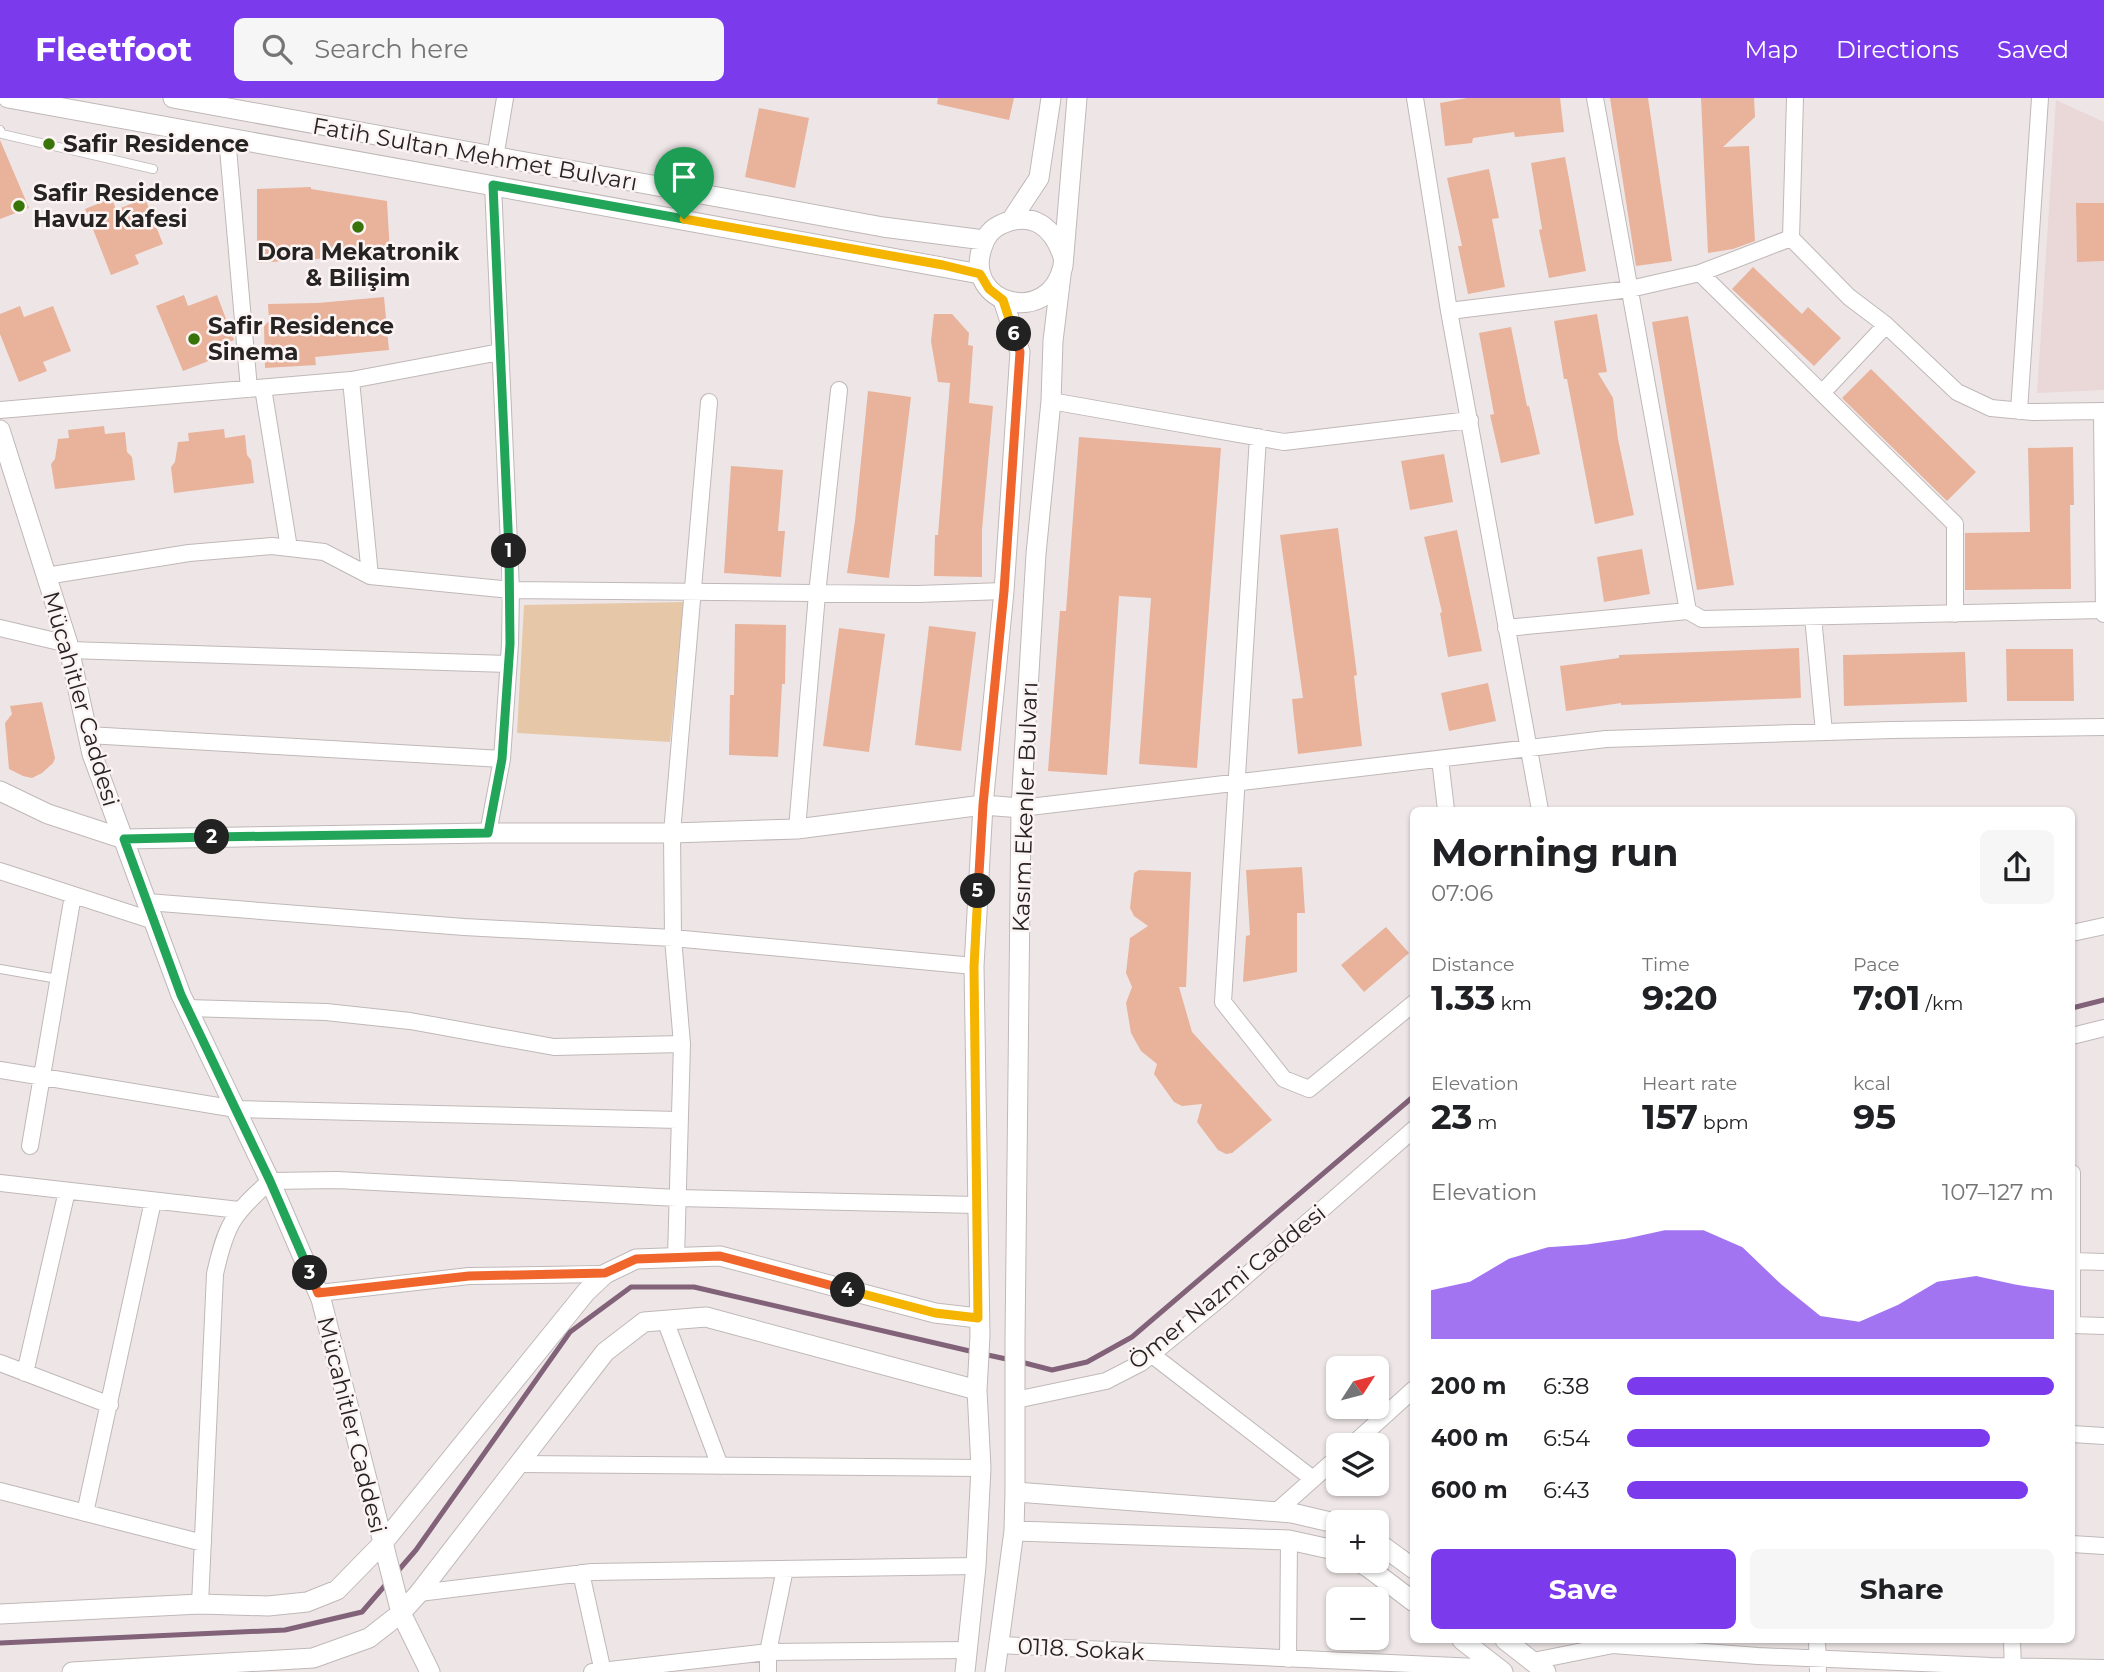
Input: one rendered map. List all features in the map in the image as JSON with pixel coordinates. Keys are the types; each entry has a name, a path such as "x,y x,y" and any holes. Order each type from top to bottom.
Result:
{"street":[{"name":"Fatih Sultan Mehmet Bulvarı","path":"8,98 943,265 980,274"},
{"name":"Fatih Sultan Mehmet Bulvarı","path":"173,98 883,228 984,240"},
{"path":"495,158 505,98"},
{"path":"1012,219 1039,178 1051,98"},
{"name":"Kasım Ekenler Bulvarı","path":"1016,1395 1021,808 1036,554 1051,401 1053,341 1077,98"},
{"path":"1415,98 1449,311 1539,807"},
{"path":"1595,98 1688,611"},
{"path":"1506,628 1688,611 1702,619 2104,612 2103,411 2019,411 1991,408 1957,392 1886,326 1849,297 1791,238 1795,98"},
{"path":"2019,411 2039,98"},
{"path":"227,137 256,388 289,548"},
{"path":"488,833 502,759 511,590 493,185"},
{"path":"1012,219 1030,220 1046,227 1058,240 1062,266 1052,290 1038,300 1020,304 1003,300 989,289 980,274 979,256 984,240 996,226 1012,219"},
{"path":"1449,311 1630,289 1700,273 1791,238"},
{"path":"1700,273 1955,524 1955,614"},
{"name":"Kasım Ekenler Bulvarı","path":"977,1382 979,1327 974,967 983,805 1004,591 1020,352 1003,300"},
{"path":"1822,393 1886,326"},
{"path":"0,410 351,380 500,352"},
{"path":"351,380 370,576"},
{"path":"797,829 817,594 839,390"},
{"path":"1051,401 1284,442 1470,420"},
{"path":"676,1258 682,1044 673,938 672,833 709,402"},
{"name":"Mücahitler Caddesi","path":"0,430 68,647 92,754 187,1008 270,1181 318,1293 401,1613 430,1672"},
{"path":"1258,437 1223,1002 1284,1079 1309,1089 1410,1006"},
{"path":"46,576 188,553 272,546 324,552 370,576 511,590 817,594 1004,591"},
{"path":"1813,617 1824,732"},
{"path":"0,628 68,647 508,664"},
{"path":"0,791 48,814 124,839 672,833 797,829 983,805 1021,808 1606,740 2104,726"},
{"path":"88,735 502,759"},
{"path":"1440,759 1446,807"},
{"path":"0,871 73,895 150,912 673,938 974,967"},
{"path":"30,1146 73,895"},
{"path":"2075,932 2104,926"},
{"path":"187,1008 326,1012 410,1021 554,1047 682,1044"},
{"path":"2075,1035 2104,1028"},
{"path":"0,1070 236,1109 680,1120"},
{"name":"Ömer Nazmi Caddesi","path":"1016,1395 1106,1381 1140,1363 1223,1296 1410,1132"},
{"path":"201,1604 215,1274 221,1247 232,1219 270,1181 337,1180 677,1198 976,1205"},
{"path":"0,1183 239,1210"},
{"path":"25,1373 67,1191"},
{"path":"85,1513 153,1200"},
{"path":"0,1614 201,1604 268,1606 307,1602 337,1590 382,1544 586,1292 605,1273 636,1259 720,1256 979,1327"},
{"path":"2075,1261 2104,1262"},
{"path":"318,1293 469,1276 605,1273"},
{"path":"72,1672 291,1666 369,1638 401,1613 419,1593 605,1352 644,1322 706,1317 977,1382 981,1468 976,1566 965,1672"},
{"path":"666,1320 720,1466"},
{"path":"2075,1325 2104,1325"},
{"path":"1152,1354 1313,1479"},
{"path":"0,1363 110,1405"},
{"path":"1365,1433 1410,1393"},
{"path":"995,1672 1014,1531 1016,1395"},
{"path":"2075,1434 2104,1436"},
{"path":"519,1464 981,1468"},
{"path":"1276,1513 1326,1468"},
{"path":"0,1491 203,1543"},
{"path":"1015,1492 1292,1513 1326,1521"},
{"path":"1014,1531 1289,1539 1326,1548"},
{"path":"1288,1659 1289,1539"},
{"path":"2075,1544 2104,1546"},
{"path":"1389,1551 1410,1566"},
{"path":"419,1593 581,1573 976,1566"},
{"path":"768,1672 768,1652 785,1569"},
{"path":"581,1573 599,1671 768,1652 967,1650"},
{"path":"1374,1573 1410,1599"},
{"path":"1466,1643 1501,1670"},
{"path":"1509,1643 1539,1667 1610,1643"},
{"path":"1622,1643 1818,1665 2104,1668"},
{"path":"1817,1643 1818,1665"},
{"path":"2012,1643 2013,1669"},
{"name":"0118. Sokak","path":"999,1645 1501,1670"}],"lane":[{"path":"0,130 2,134 153,169"},
{"path":"0,970 58,979"}],"shaded area":[{"path":"2056,100 2104,122 2104,390 2037,393"},
{"path":"684,602 670,742 517,733 524,605"}],"building":[{"path":"938,98 1014,98 1009,120 937,104"},
{"path":"1467,98 1560,98 1564,132 1515,137 1514,132 1473,138 1472,143 1445,146 1440,103"},
{"path":"1610,98 1648,98 1672,261 1636,266"},
{"path":"1701,98 1754,98 1755,117 1723,147 1749,146 1755,241 1733,249 1708,253"},
{"path":"759,108 809,118 795,188 745,177"},
{"path":"0,140 29,208 0,219"},
{"path":"1565,157 1586,271 1549,278 1539,230 1542,229 1531,163"},
{"path":"1489,169 1499,218 1492,219 1505,287 1468,294 1458,246 1462,246 1447,178"},
{"path":"311,187 387,201 390,254 257,263 257,189"},
{"path":"112,198 116,210 145,198 163,244 135,255 139,264 111,275 85,209"},
{"path":"2076,203 2104,203 2104,261 2077,262"},
{"path":"1753,267 1802,314 1808,307 1841,338 1814,366 1732,289"},
{"path":"184,295 188,306 217,295 234,340 207,351 211,360 183,371 156,306"},
{"path":"384,297 389,350 315,357 316,365 265,368 264,326 269,321 268,304"},
{"path":"20,306 24,317 53,306 71,351 43,362 47,371 19,382 0,334 0,314"},
{"path":"934,314 952,314 969,333 968,345 973,346 969,403 993,406 982,530 982,577 934,576 935,535 938,535 950,383 938,382 931,341"},
{"path":"1597,314 1607,372 1598,373 1613,398 1618,439 1634,515 1595,524 1554,321"},
{"path":"1688,316 1734,585 1697,590 1652,322"},
{"path":"1511,327 1540,454 1501,463 1490,415 1494,414 1479,333"},
{"path":"1871,369 1976,472 1947,501 1842,398"},
{"path":"868,391 911,397 889,578 847,573"},
{"path":"104,426 105,434 125,432 127,452 132,457 135,480 55,489 51,464 55,459 58,439 69,438 68,430"},
{"path":"224,429 225,438 245,435 254,483 174,493 171,467 175,462 178,442 189,441 188,433"},
{"path":"1079,437 1221,448 1197,768 1139,764 1151,598 1119,596 1107,775 1048,771 1060,611 1066,611"},
{"path":"2073,447 2074,505 2070,505 2071,589 1965,590 1965,533 2030,532 2028,448"},
{"path":"1444,454 1453,502 1410,510 1401,461"},
{"path":"731,466 783,470 778,531 785,531 781,577 724,573"},
{"path":"1338,528 1357,675 1354,676 1362,746 1298,754 1292,699 1303,698 1280,535"},
{"path":"1457,530 1482,651 1448,657 1440,613 1442,612 1424,537"},
{"path":"1642,549 1650,594 1604,602 1597,557"},
{"path":"735,624 786,625 785,684 782,684 778,757 729,755 730,695 734,695"},
{"path":"929,626 976,632 961,751 915,745"},
{"path":"839,628 885,634 869,752 823,746"},
{"path":"1799,648 1801,698 1621,703 1566,711 1560,666 1619,658 1619,655"},
{"path":"2006,649 2073,649 2074,701 2007,701"},
{"path":"1965,652 1967,702 1844,706 1843,655"},
{"path":"1488,683 1496,721 1449,731 1441,693"},
{"path":"42,702 55,758 42,773 32,778 9,769 5,723 12,714 10,706"},
{"path":"1302,867 1305,913 1297,913 1297,972 1243,982 1246,936 1250,935 1246,870"},
{"path":"1139,870 1191,872 1186,987 1179,987 1192,1032 1272,1120 1232,1153 1226,1154 1218,1150 1197,1122 1202,1104 1182,1106 1174,1102 1154,1074 1157,1064 1141,1051 1131,1033 1126,1003 1132,987 1126,973 1130,938 1148,926 1134,916 1130,908 1134,873"},
{"path":"1386,927 1409,953 1364,992 1341,965"}],"waterway":[{"path":"2075,1007 2104,1000"},
{"path":"1021,1362 1052,1370 1087,1362 1132,1337 1410,1099"},
{"path":"397,1572 416,1550 570,1332 631,1287 694,1287 974,1352"},
{"path":"983,1354 1011,1360"},
{"path":"0,1643 285,1630 362,1612 388,1582"}],"place":[{"name":"Safir Residence","path":"49,144"},
{"name":"Safir Residence Havuz Kafesi","path":"19,206"},
{"name":"Dora Mekatronik & Bilişim","path":"358,227"},
{"name":"Safir Residence Sinema","path":"194,339"}],"route":[{"path":"493,185 684,219 980,274 989,289 1003,300 1020,352 1004,591 983,805 974,967 978,1318 935,1313 720,1256 636,1259 605,1273 469,1276 318,1293 270,1181 181,995 124,839 488,833 502,759 511,590 493,185"}]}
